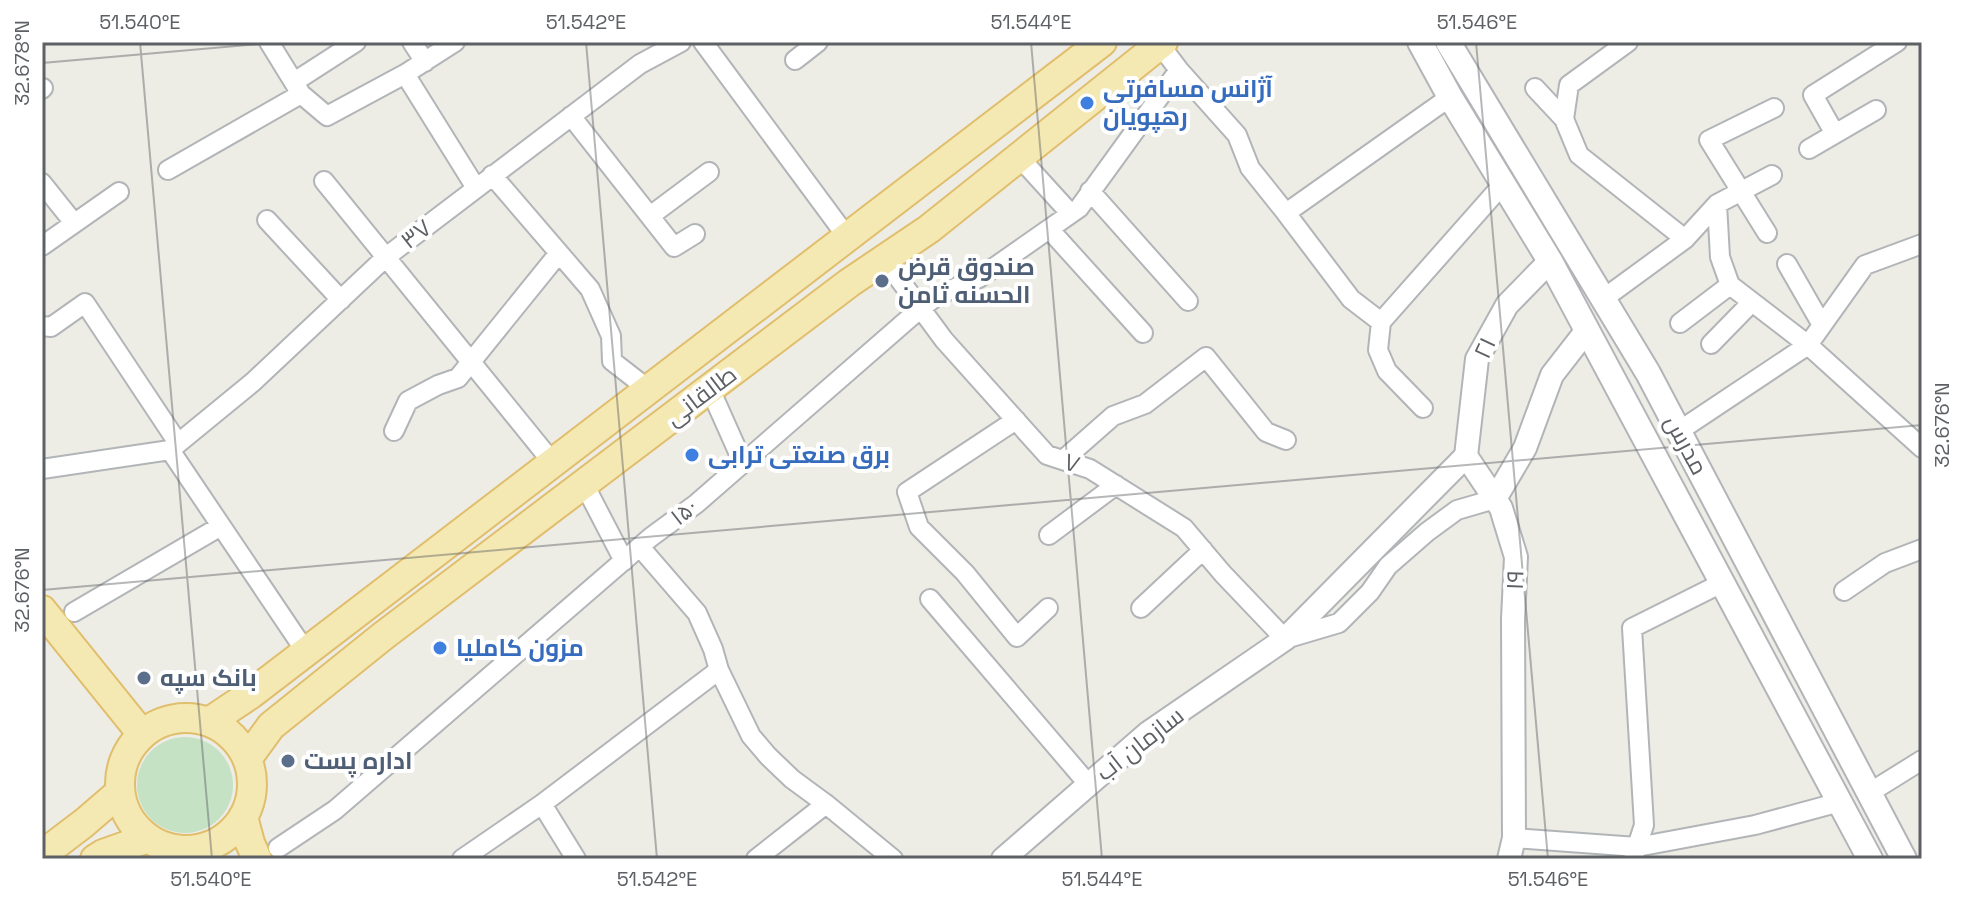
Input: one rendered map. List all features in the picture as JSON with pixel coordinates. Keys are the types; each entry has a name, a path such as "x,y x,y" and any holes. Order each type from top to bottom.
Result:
{"main road":[{"name":"طالقانی","path":"209,722 251,694 1102,42"},
{"name":"مدرس","path":"1420,42 1550,261 1870,859"},
{"name":"مدرس","path":"1448,42 1648,373 1904,859"},
{"name":"طالقانی","path":"247,759 271,726 383,636 849,283 929,229 1162,43"},
{"path":"53,619 142,734"},
{"path":"1791,711 1816,693"},
{"path":"251,694 249,711 258,721 271,726"},
{"path":"192,718 209,722 225,730 238,743 247,759 252,778 250,798 243,817 230,833 198,854 169,848 148,838 134,826 120,792 120,770 128,750 142,734 157,724 192,718"},
{"path":"42,855 120,792"},
{"path":"243,817 250,843 268,854"},
{"path":"84,823 98,831 105,840 99,856"},
{"path":"99,856 148,838"}],"street":[{"path":"269,42 297,88 327,116 405,74 455,42"},
{"path":"168,170 297,88 356,42"},
{"path":"412,42 425,62"},
{"name":"۳۷","path":"174,447 253,382 386,257 640,64 681,42"},
{"path":"703,42 847,237"},
{"path":"795,60 818,42"},
{"path":"1564,119 1569,85 1628,42"},
{"path":"1835,134 1813,95 1897,42"},
{"path":"1162,43 1179,70 1237,135 1250,168 1351,299 1381,322"},
{"name":"۱۵۰","path":"268,854 335,810 640,547 696,504 921,308 938,295 979,278 1079,208 1179,70"},
{"path":"405,74 476,188"},
{"path":"1535,88 1564,119 1579,155 1685,239"},
{"path":"1286,213 1450,97"},
{"path":"1767,233 1709,140 1774,108"},
{"path":"1809,149 1876,110"},
{"path":"571,116 674,247 695,234"},
{"path":"1019,157 1070,213"},
{"path":"650,216 709,172"},
{"path":"492,175 590,289 611,336 612,361 648,389"},
{"path":"1603,299 1685,239 1717,204 1772,175"},
{"path":"324,181 553,463"},
{"path":"42,183 74,223"},
{"path":"1423,408 1387,371 1378,350 1381,322 1503,184"},
{"path":"1090,191 1188,301"},
{"path":"42,246 119,192"},
{"path":"1717,204 1720,257 1730,285 1808,345 1922,448"},
{"path":"267,220 341,300"},
{"path":"1049,229 1143,333"},
{"path":"1679,431 1808,345 1865,265 1922,244"},
{"path":"394,431 408,401 458,378 559,253"},
{"name":"۷","path":"885,260 944,340 1047,455 1090,469 1184,528 1285,639"},
{"name":"۲۱","path":"1466,456 1477,359 1507,305 1550,261"},
{"path":"1787,264 1822,325"},
{"path":"1680,323 1730,285"},
{"path":"1711,344 1752,302"},
{"path":"42,326 51,327 85,303 221,526 306,652"},
{"path":"1495,499 1525,448 1552,375 1587,330"},
{"path":"1063,460 1113,416 1145,404 1206,357 1266,432 1286,440"},
{"path":"710,389 743,463"},
{"path":"1016,420 907,492 919,527 965,573 1017,637 1048,608"},
{"path":"42,469 174,447"},
{"name":"۱۹","path":"1466,456 1501,508 1516,557 1511,849"},
{"name":"سازمان آب","path":"1003,859 1148,733 1285,639 1466,456"},
{"path":"584,484 624,561"},
{"path":"1049,535 1116,485"},
{"name":"سازمان آب","path":"1285,639 1339,623 1370,592 1388,566 1427,532 1457,510 1495,499"},
{"path":"53,619 221,526"},
{"path":"640,547 697,613 719,670 751,736 792,779 893,859"},
{"path":"1844,591 1885,563 1922,549"},
{"path":"1141,608 1203,550"},
{"path":"1635,853 1644,825 1632,628 1722,583"},
{"path":"930,599 1089,785"},
{"path":"462,859 542,804 719,670"},
{"path":"1869,793 1922,760"},
{"path":"1511,849 1635,853 1840,802"},
{"path":"542,804 576,859"},
{"path":"756,859 826,804"}],"green space":[{"path":"185,737 203,741 219,751 229,767 233,785 229,803 219,819 203,829 185,833 167,829 151,819 141,803 137,785 141,767 151,751 167,741"}],"place":[{"name":"آژانس مسافرتی رهپویان","path":"1087,103"},
{"name":"صندوق قرض الحسنه ثامن","path":"882,281"},
{"name":"برق صنعتی ترابی","path":"692,455"},
{"name":"مزون کاملیا","path":"440,648"},
{"name":"بانک سپه","path":"144,678"},
{"name":"اداره پست","path":"288,761"}]}
